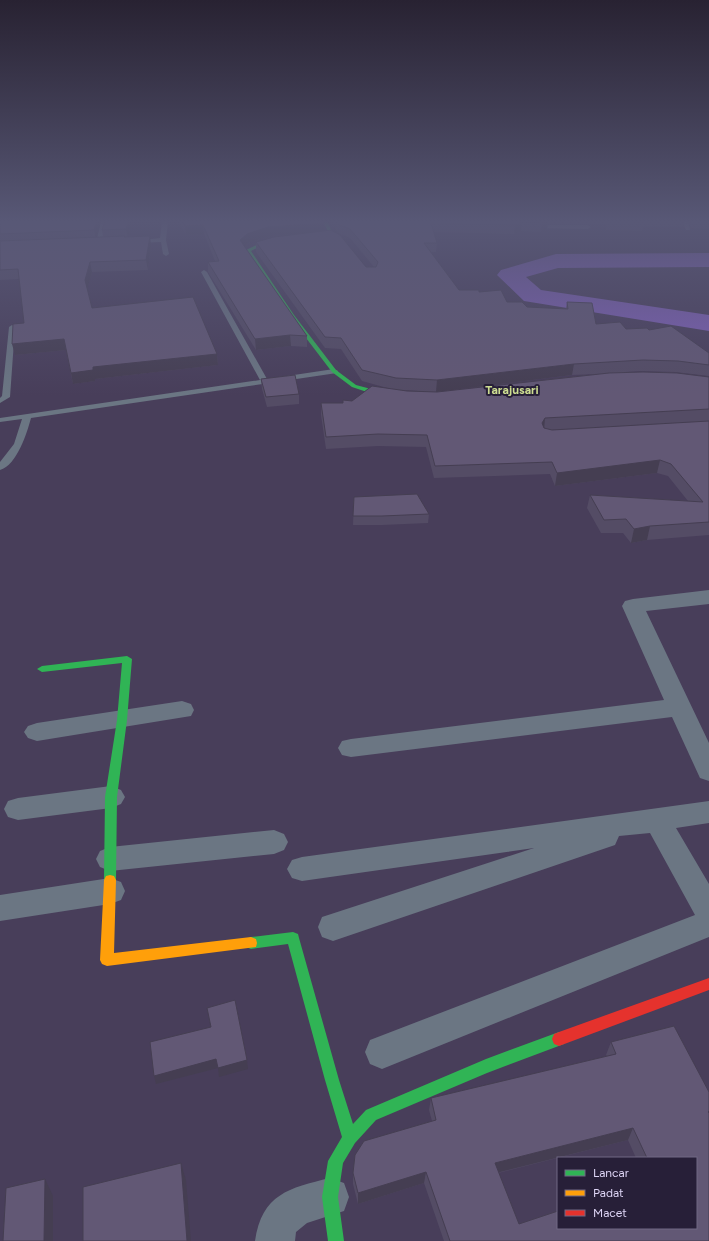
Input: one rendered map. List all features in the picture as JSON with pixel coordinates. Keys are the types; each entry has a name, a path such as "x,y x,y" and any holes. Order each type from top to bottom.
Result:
{"street":[{"path":"267,279 292,316 334,371 354,386 370,391 401,395"},
{"path":"709,597 633,606 709,770"},
{"path":"42,669 127,658 122,720 111,796 110,891 106,960 293,938 332,1080 350,1138"},
{"path":"351,748 680,707"},
{"path":"37,732 182,710"},
{"path":"18,809 111,796"},
{"path":"302,869 709,812"},
{"path":"657,820 709,912"},
{"path":"333,927 657,820"},
{"path":"110,859 274,842"},
{"path":"1,908 110,891"},
{"path":"382,1052 709,923"},
{"path":"336,1241 330,1197 336,1161 350,1138 371,1115 486,1066 709,984"},
{"path":"275,1241 279,1220 288,1212 298,1205 330,1197"}],"lane":[{"path":"208,279 265,381"},
{"path":"0,401 6,397 12,327"},
{"path":"0,420 334,371"},
{"path":"0,467 7,462 18,446 27,416"}],"building":[{"path":"19,279 85,279 92,308 193,297 217,354 93,367 93,370 71,373 64,339 12,344 13,324 24,323"},
{"path":"218,279 267,279 307,336 290,335 255,339"},
{"path":"283,279 451,279 459,290 479,290 479,292 501,290 507,302 522,302 527,307 568,309 567,302 592,303 596,324 620,322 626,329 647,328 649,330 671,326 709,353 709,365 678,361 643,360 574,364 437,380 396,378 362,370 341,338 325,337"},
{"path":"609,373 677,373 709,377 709,409 545,418 542,423 544,428 552,430 709,421 709,522 650,526 634,529 626,519 604,520 590,495 703,502 671,464 660,460 557,473 552,462 435,466 427,435 378,434 326,437 321,403 343,403 343,400 352,401 372,386 407,391 437,392"},
{"path":"295,375 299,394 266,397 261,379"},
{"path":"417,494 429,514 353,516 354,497"},
{"path":"235,1000 247,1060 218,1068 216,1059 154,1076 150,1042 211,1027 207,1008"},
{"path":"674,1026 709,1092 709,1241 450,1241 426,1172 358,1193 353,1173 355,1155 364,1141 436,1120 431,1098 616,1054 611,1042"},
{"path":"181,1163 187,1241 83,1241 83,1187"},
{"path":"45,1179 44,1241 3,1241 6,1188"}],"waterway":[{"path":"513,279 533,296 709,323"}],"traffic: fast":[{"path":"267,279 292,316 334,371 354,386 370,391 395,395"},
{"path":"42,669 127,659 122,720 111,797 110,880"},
{"path":"251,943 293,938 332,1080 350,1138"},
{"path":"336,1241 330,1197 336,1161 350,1138 371,1115 486,1066 559,1039"}],"traffic: slow":[{"path":"110,880 107,960 251,943"}],"traffic: jam":[{"path":"559,1039 709,984"}],"district":[{"name":"Tarajusari","path":"512,390"}]}
